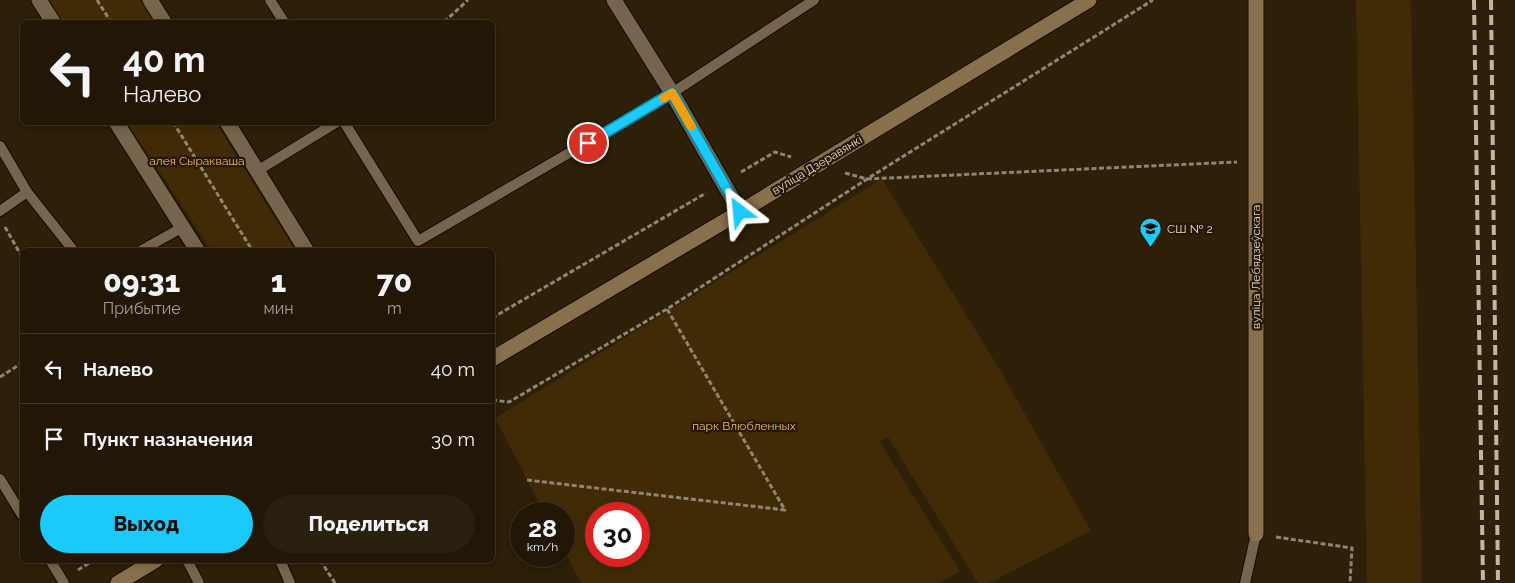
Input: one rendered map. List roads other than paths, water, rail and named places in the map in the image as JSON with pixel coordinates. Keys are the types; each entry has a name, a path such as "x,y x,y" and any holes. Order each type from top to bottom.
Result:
{"street":[{"path":"38,0 52,20"},
{"path":"150,0 163,20"},
{"path":"614,0 672,93 740,212"},
{"name":"вуліца Дзеравянкі","path":"495,357 740,212 1089,0"},
{"name":"вуліца Лебядзеўскага","path":"1256,0 1256,534"},
{"path":"118,125 197,248"},
{"path":"229,125 305,248"},
{"path":"118,583 151,563"}],"lane":[{"path":"270,0 283,20"},
{"path":"346,125 418,241 672,93 814,0"},
{"path":"258,171 332,125"},
{"path":"0,146 28,192 71,248"},
{"path":"0,211 28,192"},
{"path":"146,248 183,227"},
{"path":"0,479 20,512"},
{"path":"1245,583 1256,534"},
{"path":"52,563 64,583"},
{"path":"189,563 200,583"},
{"path":"281,563 290,583"}],"railway":[{"path":"1474,0 1483,583"},
{"path":"1491,0 1498,583"}],"place":[{"name":"СШ № 2","path":"1151,248"}],"park label":[{"name":"алея Сыракваша","path":"197,161"},
{"name":"парк Влюбленных","path":"744,426"}]}
